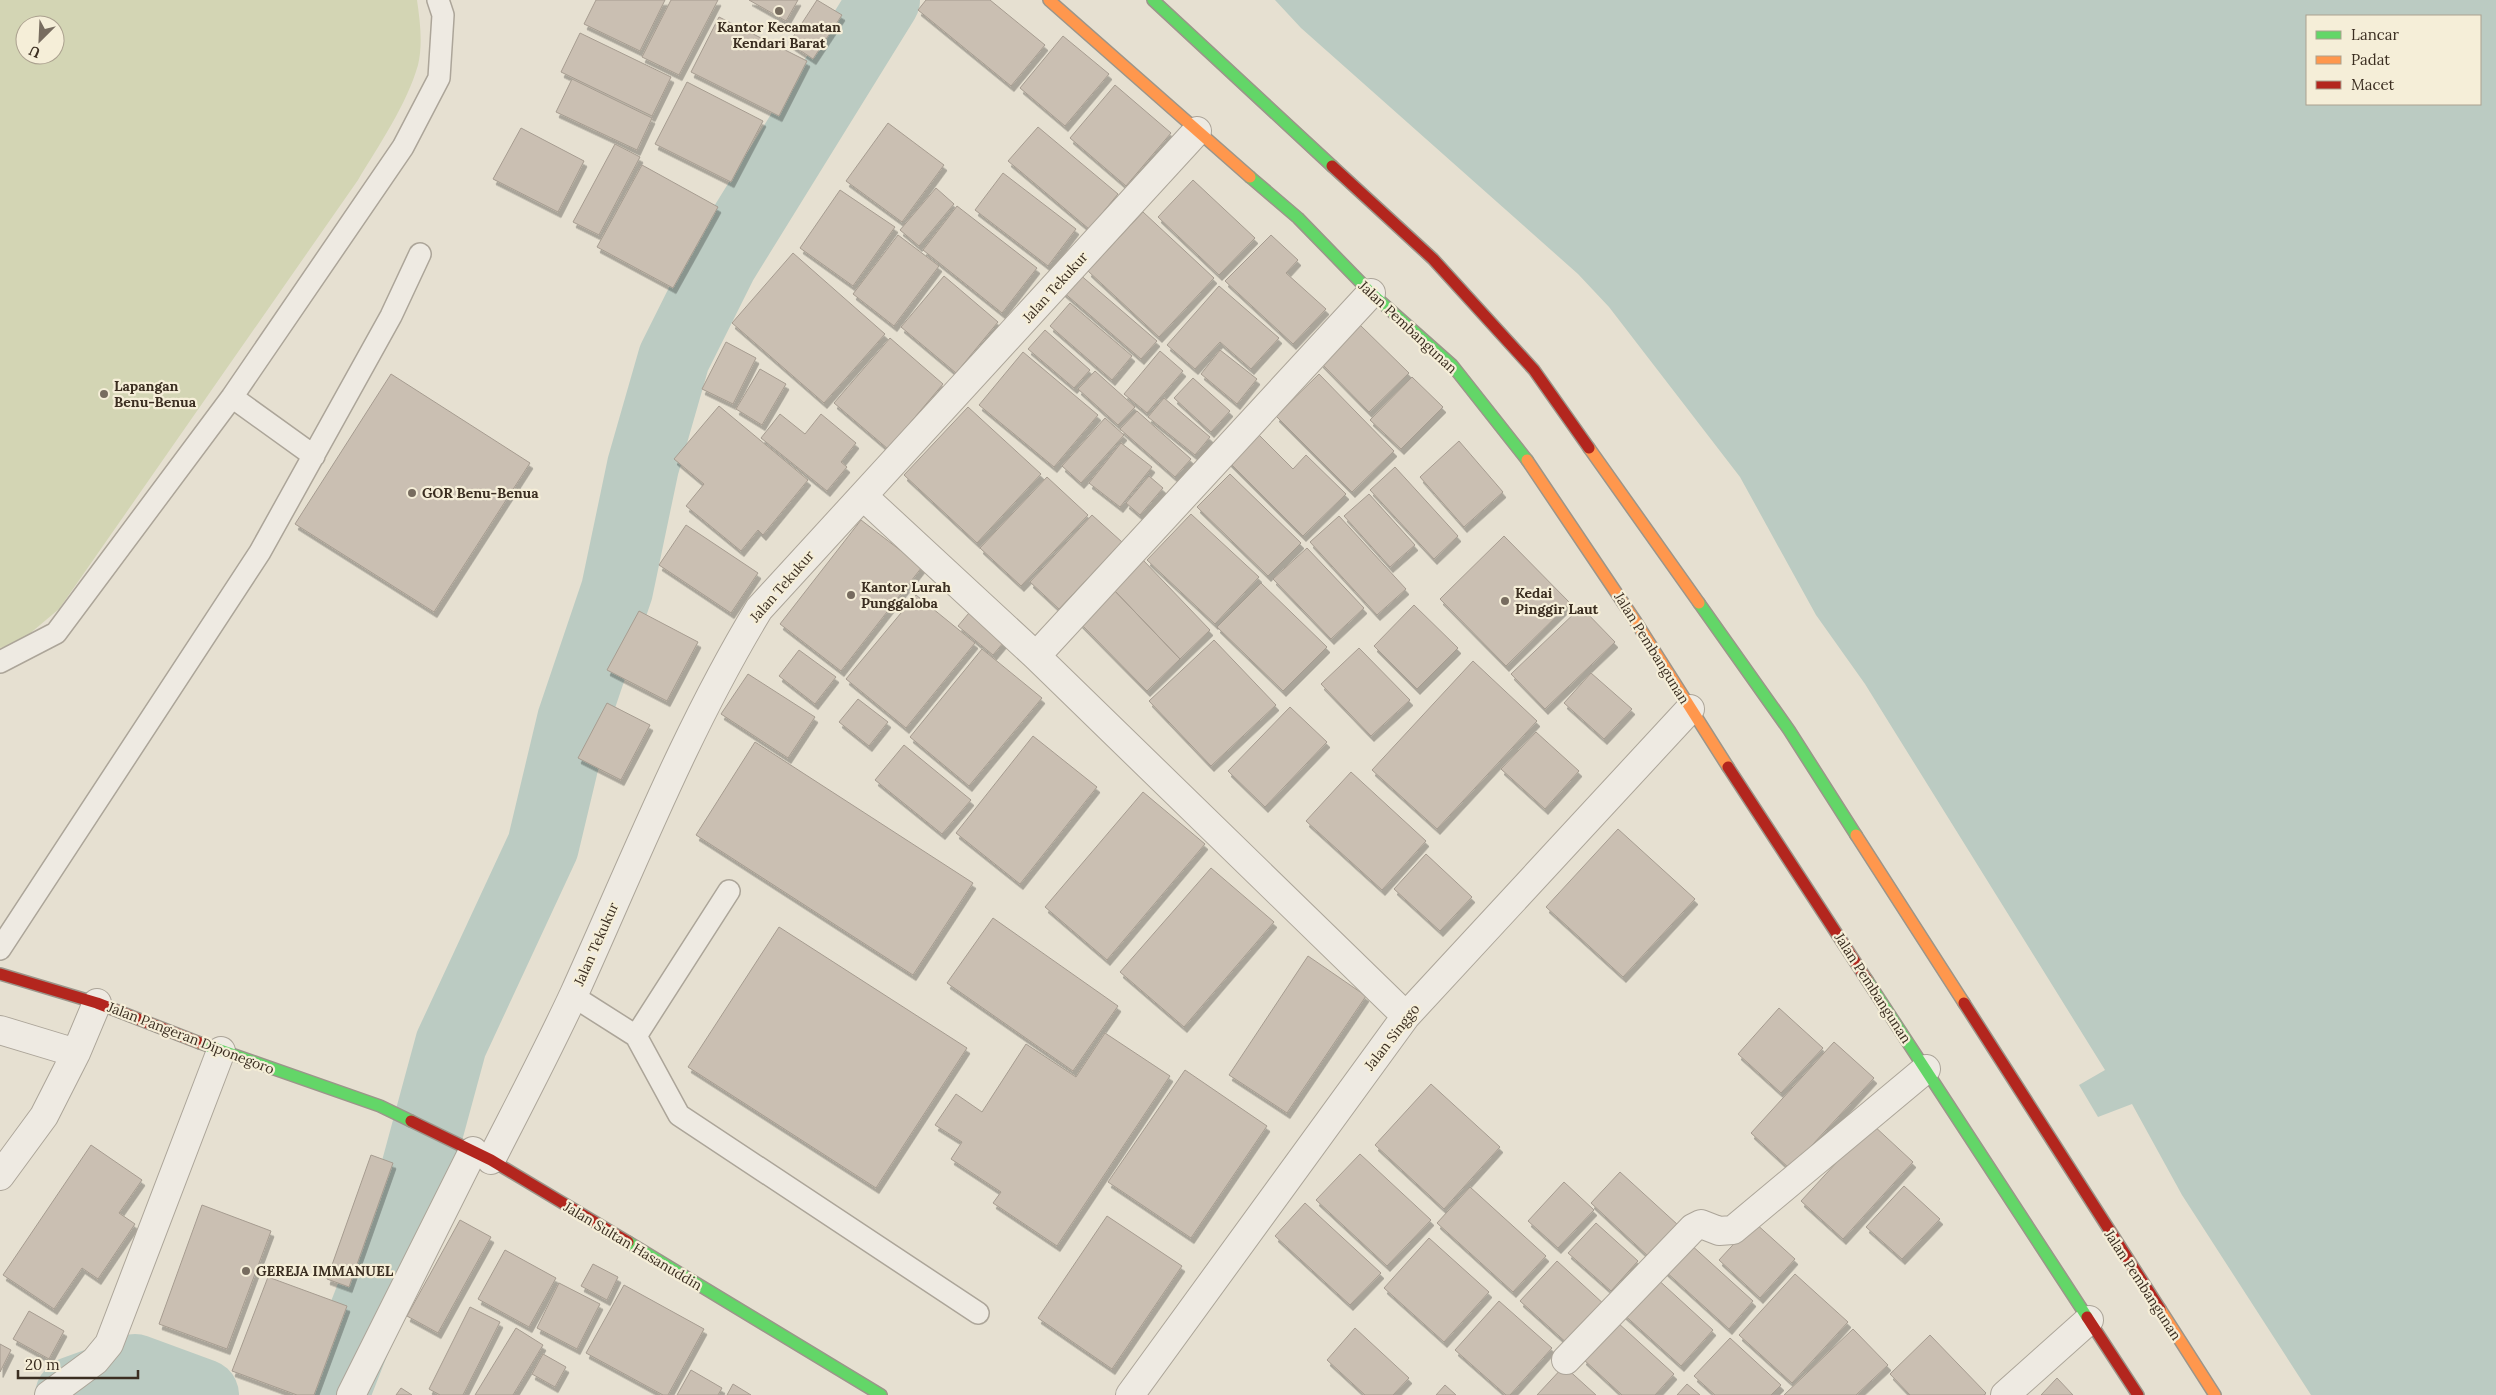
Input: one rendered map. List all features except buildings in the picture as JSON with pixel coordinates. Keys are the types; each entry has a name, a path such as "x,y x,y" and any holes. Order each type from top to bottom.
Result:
{"main road":[{"name":"Jalan Pembangunan","path":"1049,0 1197,132 1298,218 1372,293 1452,365 1526,457 1636,622 1690,709 2138,1395"},
{"name":"Jalan Pembangunan","path":"1152,0 1433,260 1534,370 1789,730 2215,1395"},
{"name":"Jalan Pangeran Diponegoro","path":"0,974 97,1003 221,1051 380,1106"},
{"name":"Jalan Sultan Hasanuddin","path":"380,1106 473,1151 881,1395"}],"street":[{"name":"Jalan Tekukur","path":"351,1395 473,1151 573,996 682,751 724,666 759,609 1197,132"},
{"path":"1036,656 1372,293"},
{"path":"863,496 1036,656 1406,1016"},
{"name":"Jalan Singgo","path":"1130,1395 1406,1016 1690,709"},
{"path":"0,1176 44,1116 76,1053 97,1003"},
{"path":"0,1030 76,1053"},
{"path":"49,1395 94,1361 109,1344 221,1051"},
{"path":"1566,1360 1693,1228 1701,1224 1719,1231 1733,1230 1926,1069"},
{"path":"2005,1395 2089,1320"}],"lane":[{"path":"0,662 56,633 232,397 403,147 439,78 443,15 438,0"},
{"path":"0,949 260,552 391,316 420,254"},
{"path":"232,397 314,456"},
{"path":"636,1036 729,891"},
{"path":"573,996 636,1036 679,1115 978,1313"}],"green space":[{"name":"Lapangan Benu-Benua","path":"0,0 417,0 421,41 418,65 400,109 358,180 59,609 21,641 0,648"}],"shaded area":[{"path":"1275,0 2496,0 2496,1395 2311,1395 2182,1195 2132,1104 2098,1117 2079,1085 2105,1070 1865,684 1816,615 1740,477 1609,307 1578,274 1301,28"}],"waterway":[{"path":"333,1395 407,1206 451,1044 543,846 573,720 617,590 643,466 674,358 722,262 884,0"},
{"path":"71,1395 74,1392 135,1370 203,1395"}],"traffic: fast":[{"path":"1153,0 1332,166"},
{"path":"1250,177 1298,218 1371,293 1452,365 1527,460"},
{"path":"1699,603 1789,730 1856,835"},
{"path":"1867,980 2087,1317"},
{"path":"200,1043 380,1106 411,1121"},
{"path":"628,1242 881,1395"}],"traffic: slow":[{"path":"1049,0 1250,177"},
{"path":"1589,448 1699,603"},
{"path":"1527,460 1636,622 1728,767"},
{"path":"1856,835 1964,1003"},
{"path":"2160,1309 2215,1395"}],"traffic: jam":[{"path":"1332,166 1433,259 1534,370 1589,448"},
{"path":"1728,767 1867,980"},
{"path":"0,974 97,1003 200,1043"},
{"path":"1964,1003 2160,1309"},
{"path":"411,1121 491,1160 628,1242"},
{"path":"2087,1317 2138,1395"}],"place":[{"name":"Kantor Kecamatan Kendari Barat","path":"779,11"},
{"name":"Lapangan Benu-Benua","path":"104,394"},
{"name":"GOR Benu-Benua","path":"412,493"},
{"name":"Kantor Lurah Punggaloba","path":"851,595"},
{"name":"Kedai Pinggir Laut","path":"1505,601"},
{"name":"GEREJA IMMANUEL","path":"246,1271"}]}
